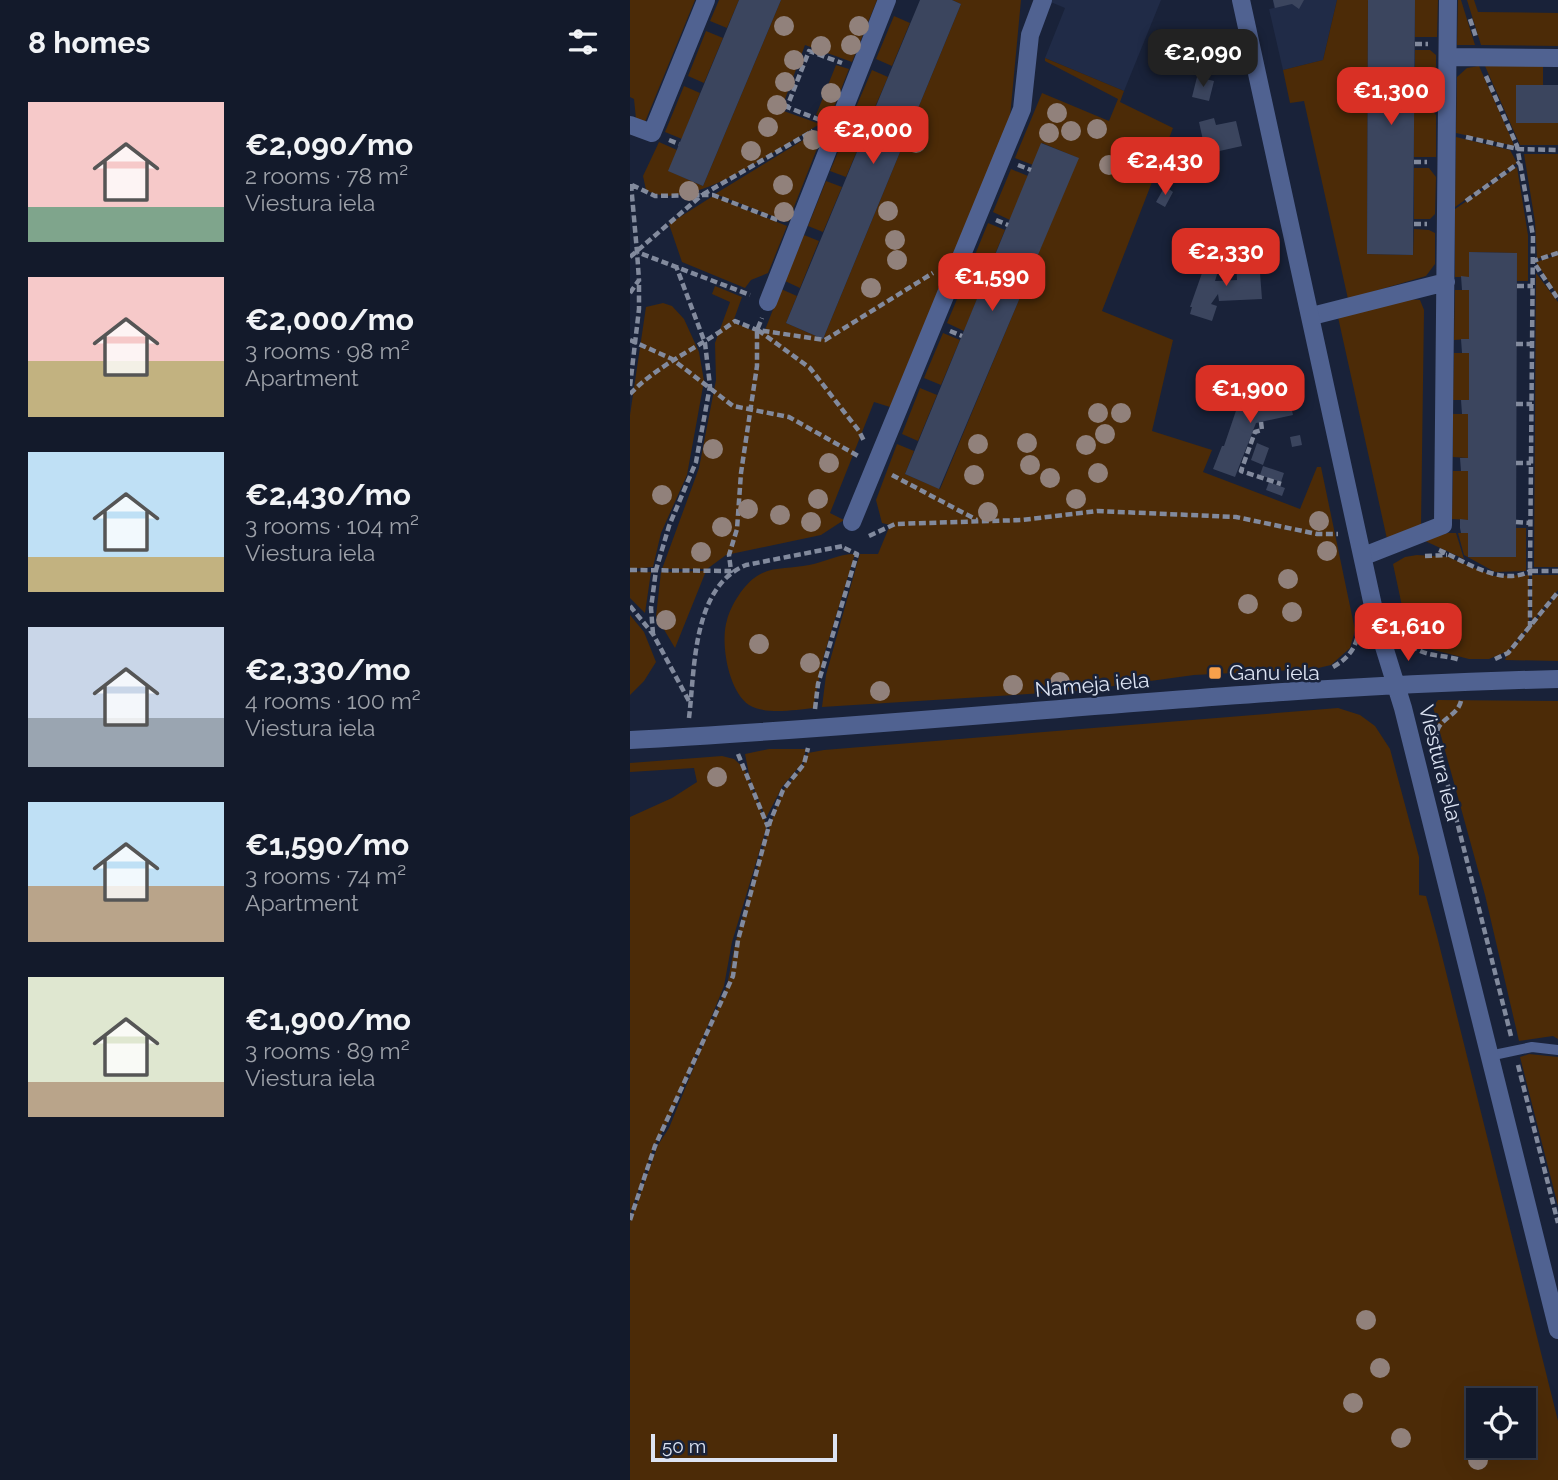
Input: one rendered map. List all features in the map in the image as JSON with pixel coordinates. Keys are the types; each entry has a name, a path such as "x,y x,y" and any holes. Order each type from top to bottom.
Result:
{"street":[{"path":"630,125 652,133 706,0"},
{"path":"768,302 887,0"},
{"path":"852,522 1022,109 1030,35 1043,0"},
{"name":"Viestura iela","path":"1241,0 1377,624 1403,708 1558,1330"},
{"path":"1364,556 1443,526 1448,0"},
{"path":"1448,57 1558,58"},
{"path":"1311,316 1446,282"},
{"name":"Nameja iela","path":"630,740 813,730 1394,683 1558,679"}],"lane":[{"path":"1489,1056 1545,1047 1558,1050"}],"path":[{"path":"1467,11 1480,57 1518,149 1533,236 1530,627"},
{"path":"630,257 702,195 828,123 787,107 808,51 859,69"},
{"path":"1447,134 1518,149 1558,150"},
{"path":"1447,215 1520,162"},
{"path":"631,184 655,196 713,195 797,227"},
{"path":"630,386 639,280 631,184"},
{"path":"637,251 768,302"},
{"path":"1533,261 1558,253"},
{"path":"1533,261 1558,299"},
{"path":"653,634 651,608 656,570 669,526 696,462 710,386 705,343 676,266"},
{"path":"757,330 825,340 925,276 957,268"},
{"path":"630,293 639,280"},
{"path":"1517,286 1533,286"},
{"path":"630,394 672,359 705,343 735,321 757,330 810,368 859,430 875,466"},
{"path":"731,571 729,555 737,529 741,473 752,411 757,330"},
{"path":"633,341 672,359 733,406 789,417 875,466 981,521"},
{"path":"1516,344 1532,344"},
{"path":"1516,404 1532,404"},
{"path":"1261,422 1262,430 1255,432 1241,471 1281,484"},
{"path":"1516,463 1531,463"},
{"path":"863,538 895,524 1022,520 1097,511 1236,517 1317,534 1359,533"},
{"path":"842,547 852,522"},
{"path":"1516,523 1530,523"},
{"path":"1410,538 1494,574 1520,575 1530,571 1558,570"},
{"path":"630,570 731,571 768,560 853,543"},
{"path":"630,1220 655,1146 733,976 738,940 768,827 783,790 804,764 813,730 818,684 857,554 842,547"},
{"path":"687,737 696,653 707,610 720,582 731,571"},
{"path":"1489,661 1508,653 1558,592"},
{"path":"630,606 653,634 691,705"},
{"path":"1402,629 1411,646 1424,654 1470,660"},
{"path":"1460,659 1460,705 1436,729 1436,738 1558,1223"},
{"path":"728,735 768,827"}],"shaded area":[{"path":"630,0 695,0 645,122 636,119 634,99 630,97"},
{"path":"719,0 739,0 727,28 710,21"},
{"path":"781,0 877,0 852,62 805,45 781,110 820,124 734,175 709,186 685,194 664,196 646,190 643,176 659,142 677,150 669,171 703,186"},
{"path":"952,0 1021,0 1010,117 890,407 874,402 830,513 844,520 821,535 726,555 707,569 662,569 699,468 716,380 715,343 730,302 712,294 715,286 742,297 733,322 763,335 781,289 797,296 786,323 823,339 961,4"},
{"path":"1046,0 1161,0 1124,91 1045,58 1065,8"},
{"path":"1273,0 1337,0 1323,60 1283,70 1269,9 1274,8"},
{"path":"1337,0 1368,0 1367,254 1413,255 1414,229 1435,233 1435,264 1426,276 1348,299 1304,101 1290,103 1283,70 1323,60"},
{"path":"1415,0 1438,0 1437,37 1415,37"},
{"path":"1458,0 1461,0 1475,45 1457,45"},
{"path":"1467,0 1474,0 1478,12 1558,13 1558,46 1481,45"},
{"path":"894,16 910,23 892,66 876,59"},
{"path":"706,31 723,38 704,83 688,76"},
{"path":"1415,50 1430,50 1436,55 1436,98 1415,98"},
{"path":"1045,58 1124,91 1120,102 1173,128 1102,311 1173,340 1152,431 1212,450 1203,472 1300,509 1317,467 1321,467 1355,630 1350,648 1331,665 1314,669 1194,675 1077,691 822,707 826,675 860,554 878,554 890,525 882,523 876,500 897,444 914,451 905,474 940,489 1078,158 1042,143 1033,165 1015,158 1042,93 1109,121 1118,99 1045,61"},
{"path":"836,65 849,69 829,120 816,115"},
{"path":"1479,66 1514,146 1456,133 1457,77 1467,68"},
{"path":"1485,66 1543,66 1543,85 1516,85 1516,123 1558,123 1558,145 1520,145"},
{"path":"872,70 888,77 869,121 853,114"},
{"path":"684,86 700,93 682,139 665,132"},
{"path":"1414,109 1431,109 1436,115 1436,157 1414,157"},
{"path":"826,126 788,222 715,194"},
{"path":"849,126 865,132 846,177 830,171"},
{"path":"1456,137 1510,150 1517,163 1455,207"},
{"path":"1524,154 1558,154 1558,252 1537,259 1535,222"},
{"path":"1517,167 1528,235 1528,281 1517,281 1516,253 1469,252 1469,277 1455,277 1455,209"},
{"path":"1414,168 1429,168 1436,177 1435,214 1430,219 1414,219"},
{"path":"1011,169 1028,176 1010,220 993,212"},
{"path":"826,181 842,187 823,232 808,226"},
{"path":"713,196 787,226 768,273 751,280 745,288 682,262 669,224"},
{"path":"988,223 1005,230 987,274 970,267"},
{"path":"804,235 819,241 800,288 785,281"},
{"path":"1558,255 1558,296 1536,262"},
{"path":"1536,273 1558,302 1558,567 1534,567"},
{"path":"966,278 983,285 964,331 947,323"},
{"path":"1455,290 1469,290 1469,339 1454,340"},
{"path":"1408,299 1420,300 1424,310 1421,526 1387,539 1338,317"},
{"path":"663,303 672,306 684,319 699,352 704,381 687,475 661,533 653,567 630,569 630,415 646,307"},
{"path":"943,333 960,340 941,385 924,378"},
{"path":"1454,353 1469,353 1469,400 1453,400"},
{"path":"920,388 937,395 918,441 902,434"},
{"path":"1453,414 1468,414 1468,458 1453,457"},
{"path":"1453,471 1468,471 1468,520 1452,519"},
{"path":"1516,528 1526,528 1526,571 1495,572 1464,555 1458,533 1468,533 1468,557 1515,557"},
{"path":"1456,533 1464,559 1423,540"},
{"path":"855,554 824,655 813,708 772,711 749,705 736,689 725,653 727,620 739,595 747,584 763,573"},
{"path":"1405,557 1448,557 1494,576 1529,575 1529,626 1508,651 1489,659 1469,659 1426,648 1416,642 1405,620 1393,564"},
{"path":"630,571 651,572 645,613 630,598"},
{"path":"706,571 675,648 656,616 661,572"},
{"path":"1532,575 1558,575 1558,590 1532,622"},
{"path":"1558,594 1558,661 1505,660 1507,655"},
{"path":"630,615 644,632 656,662 644,681 630,695"},
{"path":"1438,700 1558,701 1558,1039 1553,1036 1519,1041 1485,895 1433,707"},
{"path":"1338,708 1360,715 1375,726 1390,749 1419,857 1419,895 1426,896 1437,936 1558,1421 1558,1480 630,1480 630,1222 658,1145 669,1128 727,986 735,944 782,792 802,768 808,753"},
{"path":"769,749 806,749 803,762 782,787 766,818 750,779 745,754"},
{"path":"722,756 734,759 744,768 767,826 732,942 724,986 670,1118 654,1146 630,1214 630,817 672,798 697,782 694,768 630,772 630,763"},
{"path":"1529,1054 1558,1057 1558,1206 1520,1057"}],"building":[{"path":"739,0 781,0 703,186 668,171"},
{"path":"920,0 952,0 961,4 823,339 786,323"},
{"path":"1273,0 1304,0 1299,9 1292,4 1275,8"},
{"path":"1368,0 1415,0 1413,255 1367,254"},
{"path":"1197,77 1214,81 1209,101 1192,97"},
{"path":"1516,85 1558,85 1558,123 1516,123"},
{"path":"1214,118 1216,125 1236,121 1242,146 1206,154 1199,122"},
{"path":"1041,143 1079,158 939,489 905,474"},
{"path":"1165,186 1173,192 1165,207 1156,202"},
{"path":"1469,252 1517,253 1516,557 1468,557 1468,533 1461,533 1460,528 1460,519 1468,520 1468,471 1461,471 1460,458 1468,458 1468,414 1462,414 1461,400 1469,400 1469,353 1462,353 1461,339 1469,339 1469,290 1462,290 1461,276 1469,277"},
{"path":"1207,259 1217,263 1215,267 1219,268 1215,281 1237,280 1236,261 1259,260 1262,299 1219,301 1218,294 1211,304 1217,306 1212,321 1190,314"},
{"path":"1287,388 1293,415 1256,423 1235,477 1213,469 1241,396"},
{"path":"1300,435 1302,445 1292,447 1290,437"},
{"path":"1257,443 1269,448 1263,465 1251,460"},
{"path":"1263,466 1284,473 1281,482 1260,475"},
{"path":"1269,482 1285,488 1282,496 1266,490"}],"place":[{"name":"Ganu iela","path":"1215,673"}]}
